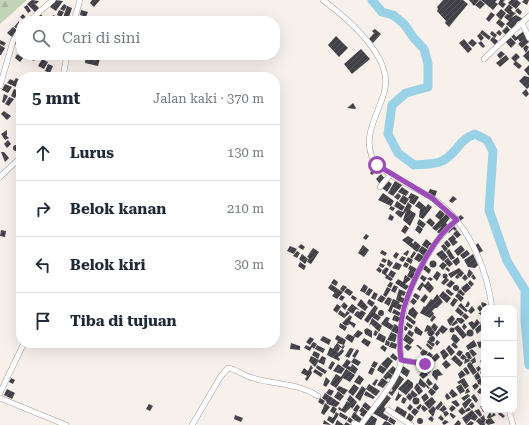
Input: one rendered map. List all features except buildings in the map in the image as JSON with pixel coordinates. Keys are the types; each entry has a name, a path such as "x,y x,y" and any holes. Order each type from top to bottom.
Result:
{"street":[{"path":"35,16 53,0"},
{"path":"75,16 80,0"},
{"path":"323,0 344,17 363,37 379,60 386,76 384,94 373,121 370,146 375,161 380,167 432,198 454,222 481,262 486,275 491,305"},
{"path":"484,59 529,16"},
{"path":"522,23 529,38"},
{"path":"0,86 13,41 16,36"},
{"path":"64,72 66,60"},
{"path":"0,177 16,162"},
{"path":"380,187 391,174"},
{"path":"361,425 399,369 401,360 399,343 404,308 416,279 429,254 436,243 454,222"},
{"path":"0,393 22,348"},
{"path":"401,360 425,364"},
{"path":"192,425 221,376 228,368 251,378 292,385 308,390 318,396"},
{"path":"0,398 66,425"},
{"path":"388,410 411,425"},
{"path":"510,413 513,425"}],"green space":[{"path":"0,0 27,0 0,24"}],"waterway":[{"path":"372,0 382,12 393,15 404,24 424,49 428,64 428,87 406,93 392,105 388,134 398,153 414,165 435,163 447,158 465,140 475,134 487,140 493,151 489,210 507,261 525,290 525,321 529,365"}],"route":[{"path":"377,165 432,198 442,205 457,220 436,243 425,260 404,308 399,343 401,360 425,364"}]}
